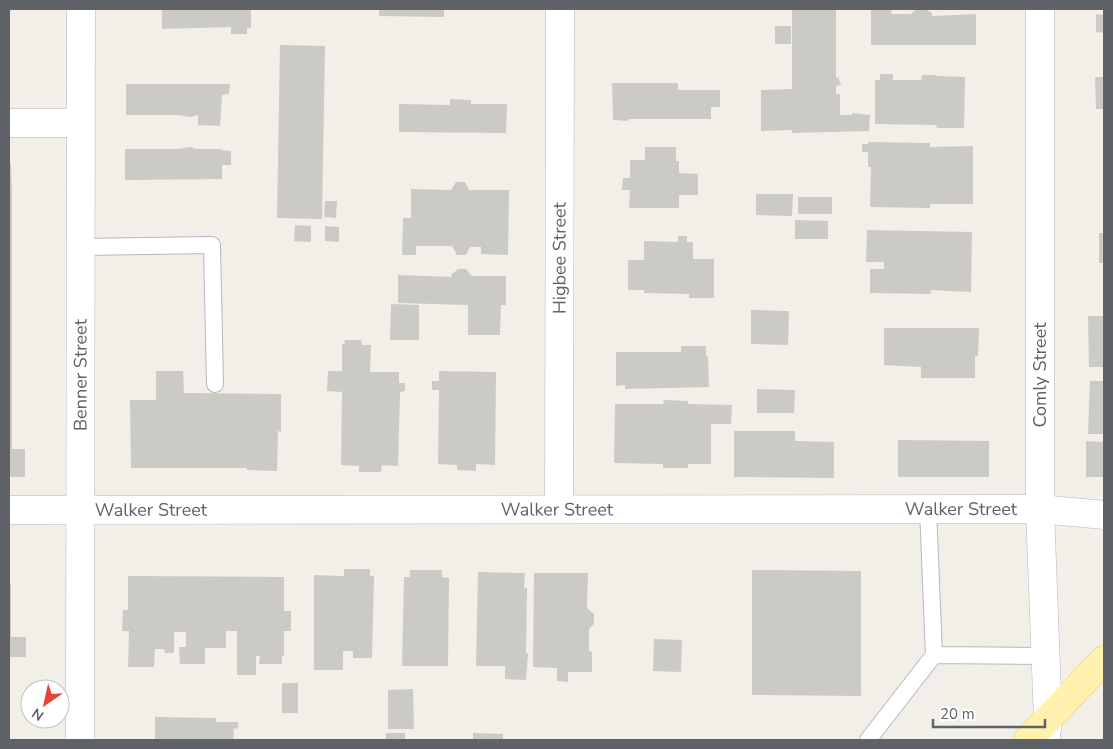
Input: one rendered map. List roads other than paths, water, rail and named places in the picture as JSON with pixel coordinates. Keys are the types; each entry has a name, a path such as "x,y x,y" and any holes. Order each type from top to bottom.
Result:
{"main road":[{"path":"1028,740 1043,734 1104,660"}],"street":[{"name":"Benner Street","path":"80,740 81,9"},
{"name":"Higbee Street","path":"559,508 560,9"},
{"name":"Comly Street","path":"1040,9 1040,509 1046,656 1043,734"},
{"path":"9,123 80,124"},
{"name":"Walker Street","path":"9,510 1040,509 1104,515"}],"lane":[{"path":"80,247 212,245 215,384"},
{"path":"868,740 934,655 928,509"},
{"path":"934,655 1046,656"}]}
